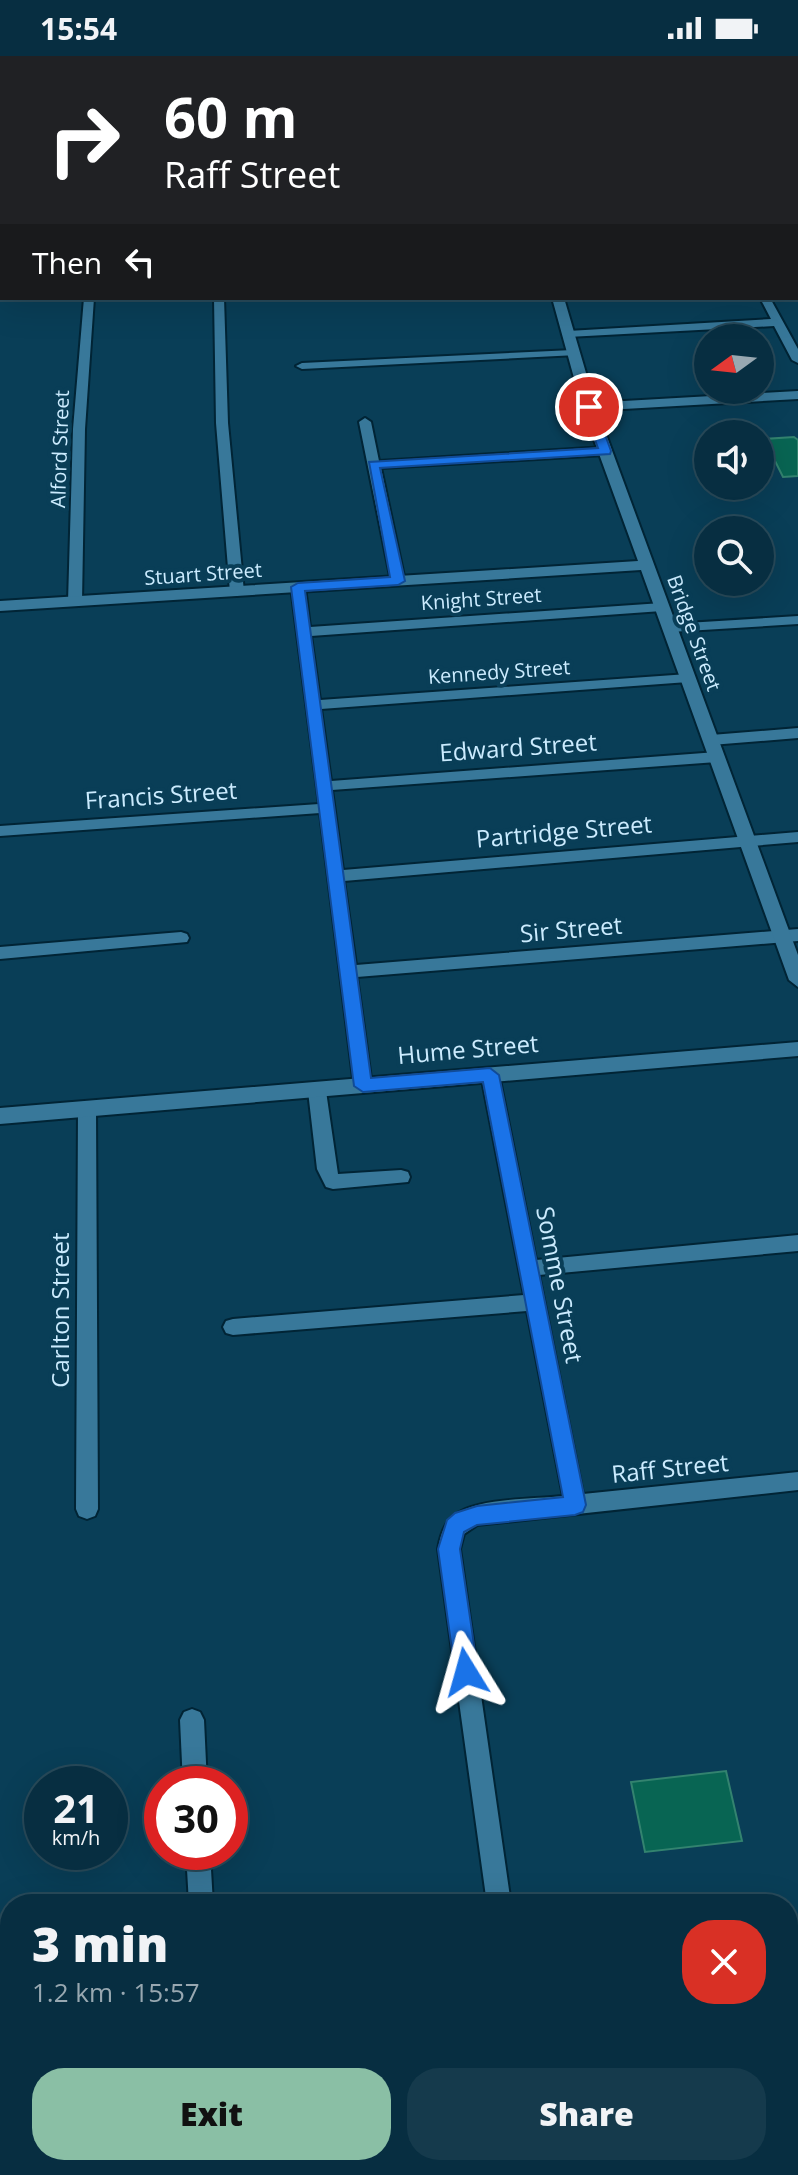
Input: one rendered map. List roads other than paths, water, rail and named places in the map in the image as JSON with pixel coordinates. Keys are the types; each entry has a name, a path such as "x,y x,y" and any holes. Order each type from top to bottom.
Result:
{"street":[{"name":"Alford Street","path":"75,602 79,429 89,300"},
{"path":"219,300 222,423 237,592"},
{"name":"Bridge Street","path":"559,300 589,407 747,841 790,935 798,980"},
{"path":"766,300 798,360"},
{"path":"568,334 778,322"},
{"path":"302,366 573,353"},
{"path":"589,407 798,395"},
{"path":"365,422 398,581"},
{"path":"373,465 605,451"},
{"name":"Stuart Street","path":"0,606 647,565"},
{"path":"298,587 363,1086"},
{"name":"Knight Street","path":"304,632 662,607"},
{"path":"670,628 798,620"},
{"name":"Kennedy Street","path":"313,705 688,678"},
{"path":"711,740 798,733"},
{"name":"Edward Street","path":"323,786 717,757"},
{"name":"Francis Street","path":"0,831 326,808"},
{"name":"Partridge Street","path":"335,876 798,837"},
{"name":"Sir Street","path":"347,972 790,935"},
{"path":"0,953 181,938"},
{"name":"Hume Street","path":"0,1116 798,1049"},
{"name":"Somme Street","path":"490,1075 575,1505"},
{"path":"317,1091 326,1169 333,1182 401,1177"},
{"name":"Carlton Street","path":"87,1110 87,1509"},
{"path":"529,1268 798,1243"},
{"path":"233,1327 536,1302"},
{"name":"Raff Street","path":"498,1894 449,1549 455,1527 477,1515 798,1481"},
{"path":"192,1720 194,1766"},
{"path":"199,1870 200,1894"}]}
